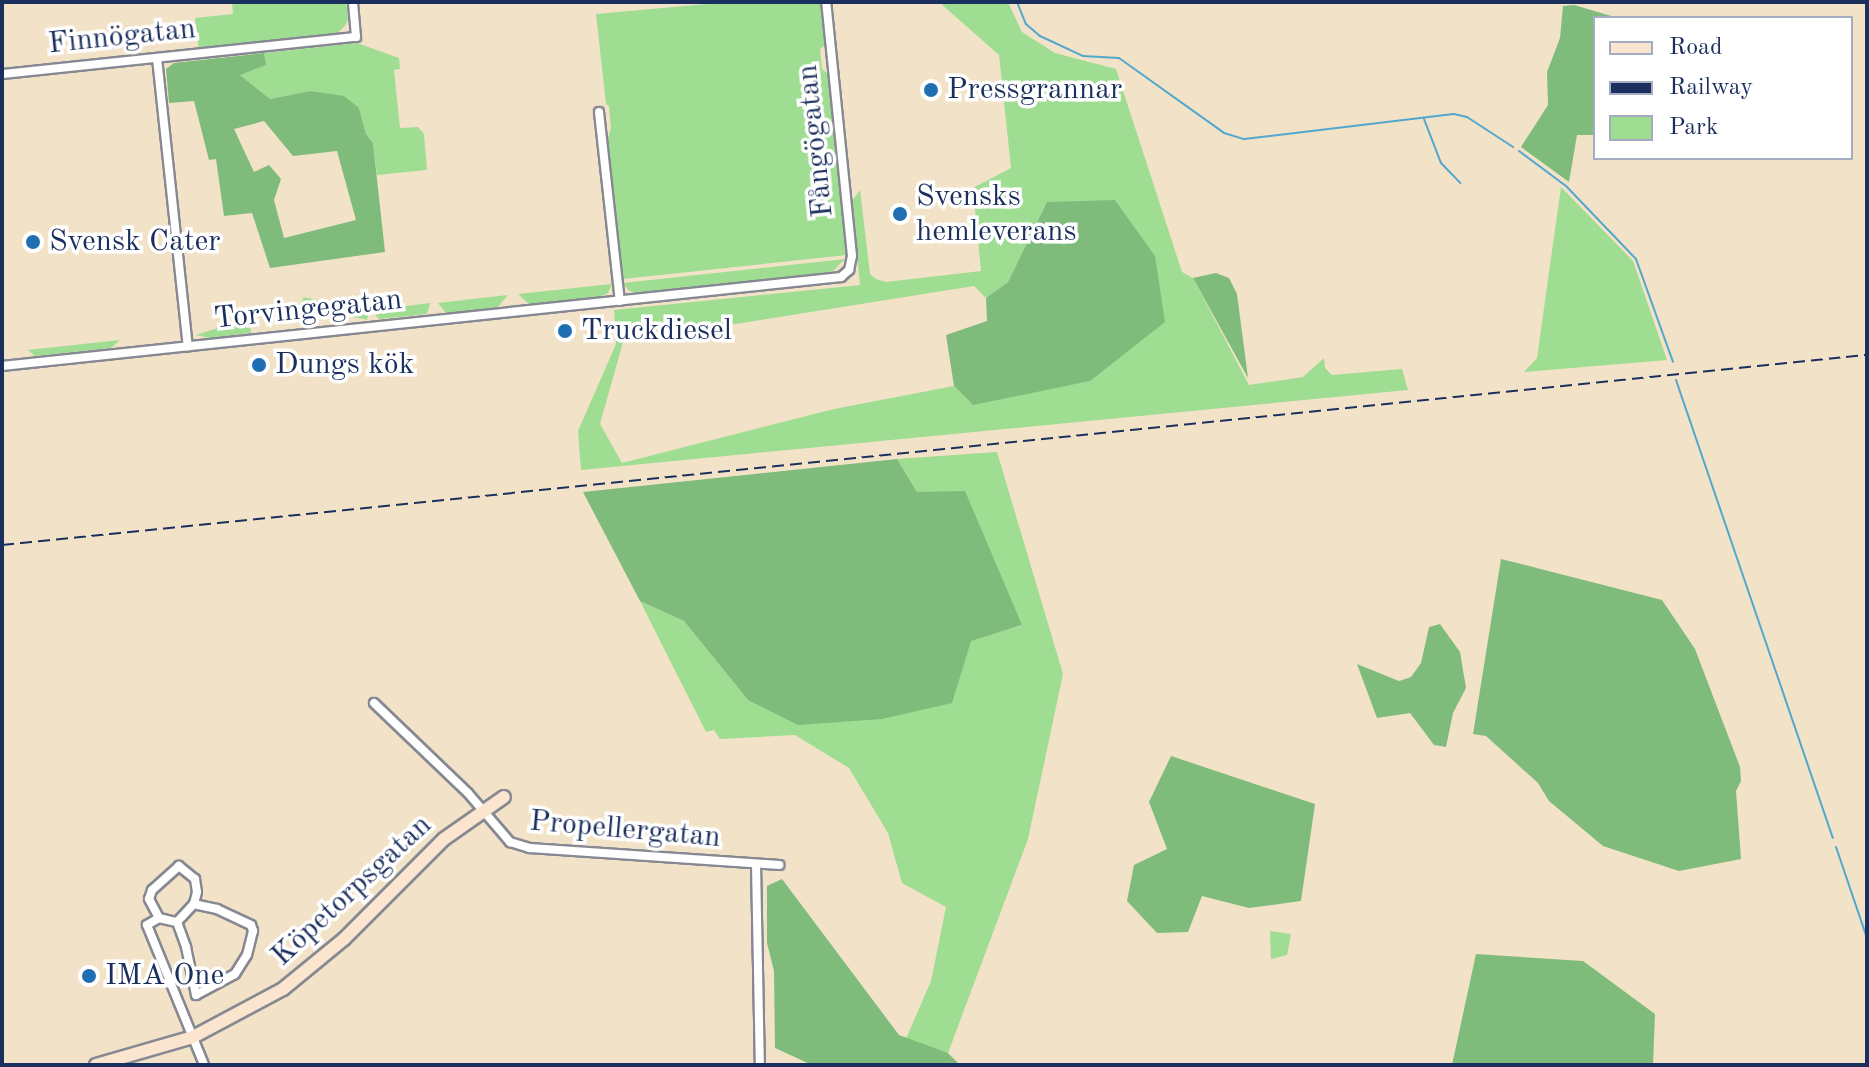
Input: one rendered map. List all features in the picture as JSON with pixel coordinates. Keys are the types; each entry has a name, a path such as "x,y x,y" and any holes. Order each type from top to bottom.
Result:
{"street":[{"name":"Finnögatan","path":"2,74 356,37 353,2"},
{"name":"Fångögatan","path":"826,2 852,256 846,274"},
{"path":"157,58 188,346"},
{"path":"599,112 620,301"},
{"name":"Torvingegatan","path":"2,366 834,278 846,274"},
{"name":"Propellergatan","path":"374,703 510,842 530,848 779,865"},
{"name":"Köpetorpsgatan","path":"96,1065 193,1037 259,1005 303,975 344,939 424,857 504,797"},
{"path":"756,864 760,1065"},
{"path":"159,918 149,899 152,890 179,866 195,879 194,904 177,922"},
{"path":"177,922 186,947 196,995 235,974 247,955 253,931 251,925 217,909 194,904"},
{"path":"177,922 159,918 147,925 204,1065"}],"green space":[{"path":"232,2 346,2 348,18 345,26 335,35 199,50 195,18 233,14"},
{"path":"729,2 821,2 825,45 820,49 822,69 828,74 847,255 623,279 607,141 611,128 609,106 606,104 596,14"},
{"path":"939,2 1008,2 1022,32 1055,53 1116,69 1182,272 1193,278 1249,385 1303,377 1324,358 1325,368 1332,375 1402,369 1408,390 581,470 578,431 616,344 614,310 860,285 852,201 860,190 870,274 876,279 886,282 981,271 973,188 1011,168 999,55","holes":["1047,202 973,405 954,386 834,409 622,463 600,424 623,342 974,286 986,298 1008,282"]},
{"path":"1574,5 1611,16 1593,16 1593,135 1577,135 1569,182 1521,147 1548,105 1547,72 1560,38 1563,6"},
{"path":"357,43 399,58 400,69 394,70 400,128 418,127 424,134 427,170 377,175 373,143 366,134 359,108 310,91 270,99 239,74 265,65 264,53"},
{"path":"264,53 266,65 240,75 270,99 310,91 344,96 359,108 366,134 373,143 385,252 270,268 252,213 224,216 216,159 209,160 194,101 169,103 166,69 174,63","holes":["264,121 293,156 337,151 356,220 284,238 274,200 281,179 269,165 254,172 234,129"]},
{"path":"1561,187 1633,261 1667,360 1524,372 1537,358"},
{"path":"1115,200 1155,256 1165,322 1090,381 973,405 954,386 946,335 987,321 986,298 1008,282 1047,202"},
{"path":"845,259 832,272 638,293 629,291 623,283"},
{"path":"1216,273 1229,278 1237,294 1248,378 1193,278"},
{"path":"612,284 608,293 600,297 529,304 518,294"},
{"path":"508,295 497,308 446,313 438,303"},
{"path":"303,297 369,310 367,320 301,307"},
{"path":"430,303 427,314 379,319 376,316 375,310"},
{"path":"250,323 251,333 210,338 196,335 221,327"},
{"path":"120,340 111,348 35,356 28,350"},
{"path":"997,452 1063,674 1028,839 948,1053 906,1039 931,981 946,907 902,883 888,833 849,768 795,735 720,739 714,730 706,732 640,601 684,621 748,700 1021,626 917,492 897,459"},
{"path":"897,459 917,492 965,491 1022,625 971,641 952,703 882,719 798,725 748,700 684,621 640,601 583,492"},
{"path":"1501,559 1662,600 1695,649 1740,767 1741,781 1736,791 1741,859 1679,871 1603,846 1549,801 1538,783 1486,736 1473,734"},
{"path":"1440,624 1460,652 1466,688 1453,713 1446,747 1434,745 1410,713 1377,718 1357,664 1399,681 1411,677 1421,663 1429,627"},
{"path":"1171,756 1315,804 1301,901 1249,908 1202,896 1188,932 1157,933 1127,901 1134,865 1167,849 1149,802"},
{"path":"782,879 899,1035 948,1053 960,1065 812,1065 775,1048 774,971 767,943 767,886"},
{"path":"1270,931 1291,934 1287,955 1271,959"},
{"path":"1476,954 1583,961 1655,1014 1653,1065 1452,1065"}],"waterway":[{"path":"462,2 511,2"},
{"path":"1017,2 1026,24 1040,36 1083,56 1119,58 1224,133 1244,139 1454,114 1467,117 1513,147"},
{"path":"1424,119 1441,163 1460,183"},
{"path":"1519,151 1566,186 1636,259 1673,362"},
{"path":"1676,380 1833,838"},
{"path":"1836,847 1867,938"}],"railway":[{"path":"2,545 1867,355"}],"place":[{"name":"Pressgrannar","path":"931,90"},
{"name":"Svensks hemleverans","path":"900,214"},
{"name":"Svensk Cater","path":"33,242"},
{"name":"Truckdiesel","path":"565,331"},
{"name":"Dungs kök","path":"259,365"},
{"name":"IMA One","path":"89,976"}]}
